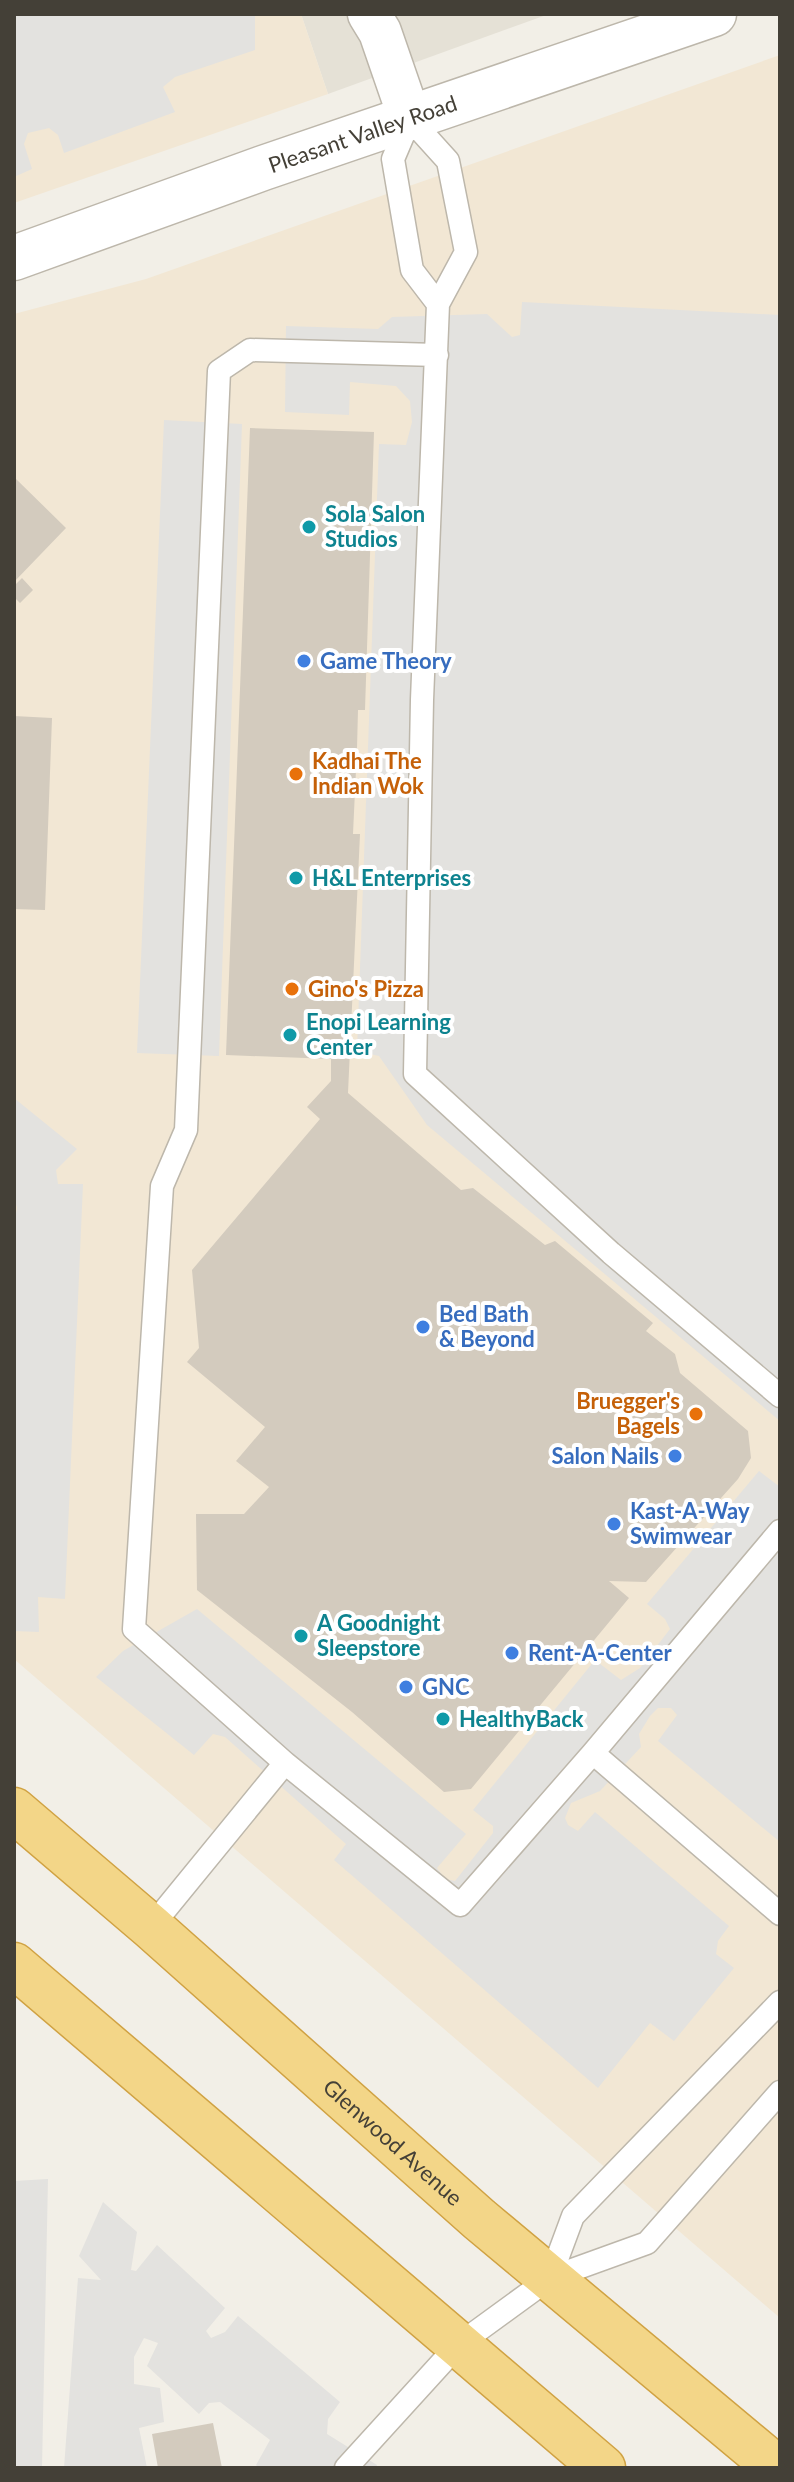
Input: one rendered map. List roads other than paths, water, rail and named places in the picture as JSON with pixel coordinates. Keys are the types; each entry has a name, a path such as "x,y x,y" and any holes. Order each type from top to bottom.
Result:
{"highway":[{"name":"Glenwood Avenue","path":"14,1810 151,1927 479,2219 777,2468"},
{"path":"14,1965 603,2468"}],"street":[{"path":"369,14 380,32 410,119"},
{"name":"Pleasant Valley Road","path":"14,258 714,14"}],"lane":[{"path":"438,304 412,270 393,159 410,119 448,161 466,252 438,304 422,700 415,1074 611,1253 780,1396"},
{"path":"437,355 250,350 219,371 186,1130 162,1186 134,1629 285,1763 460,1905 780,1531"},
{"path":"593,1753 780,1914"},
{"path":"151,1927 285,1763"},
{"path":"550,2278 573,2216 780,2002"},
{"path":"346,2468 458,2345 550,2278 647,2243 780,2092"}],"place":[{"name":"Sola Salon Studios","path":"309,527"},
{"name":"Game Theory","path":"304,661"},
{"name":"Kadhai The Indian Wok","path":"296,774"},
{"name":"H&L Enterprises","path":"296,878"},
{"name":"Gino's Pizza","path":"292,989"},
{"name":"Enopi Learning Center","path":"290,1035"},
{"name":"Bed Bath & Beyond","path":"423,1327"},
{"name":"Bruegger's Bagels","path":"696,1414"},
{"name":"Salon Nails","path":"675,1456"},
{"name":"Kast-A-Way Swimwear","path":"614,1524"},
{"name":"A Goodnight Sleepstore","path":"301,1636"},
{"name":"Rent-A-Center","path":"512,1653"},
{"name":"GNC","path":"406,1687"},
{"name":"HealthyBack","path":"443,1719"}]}
